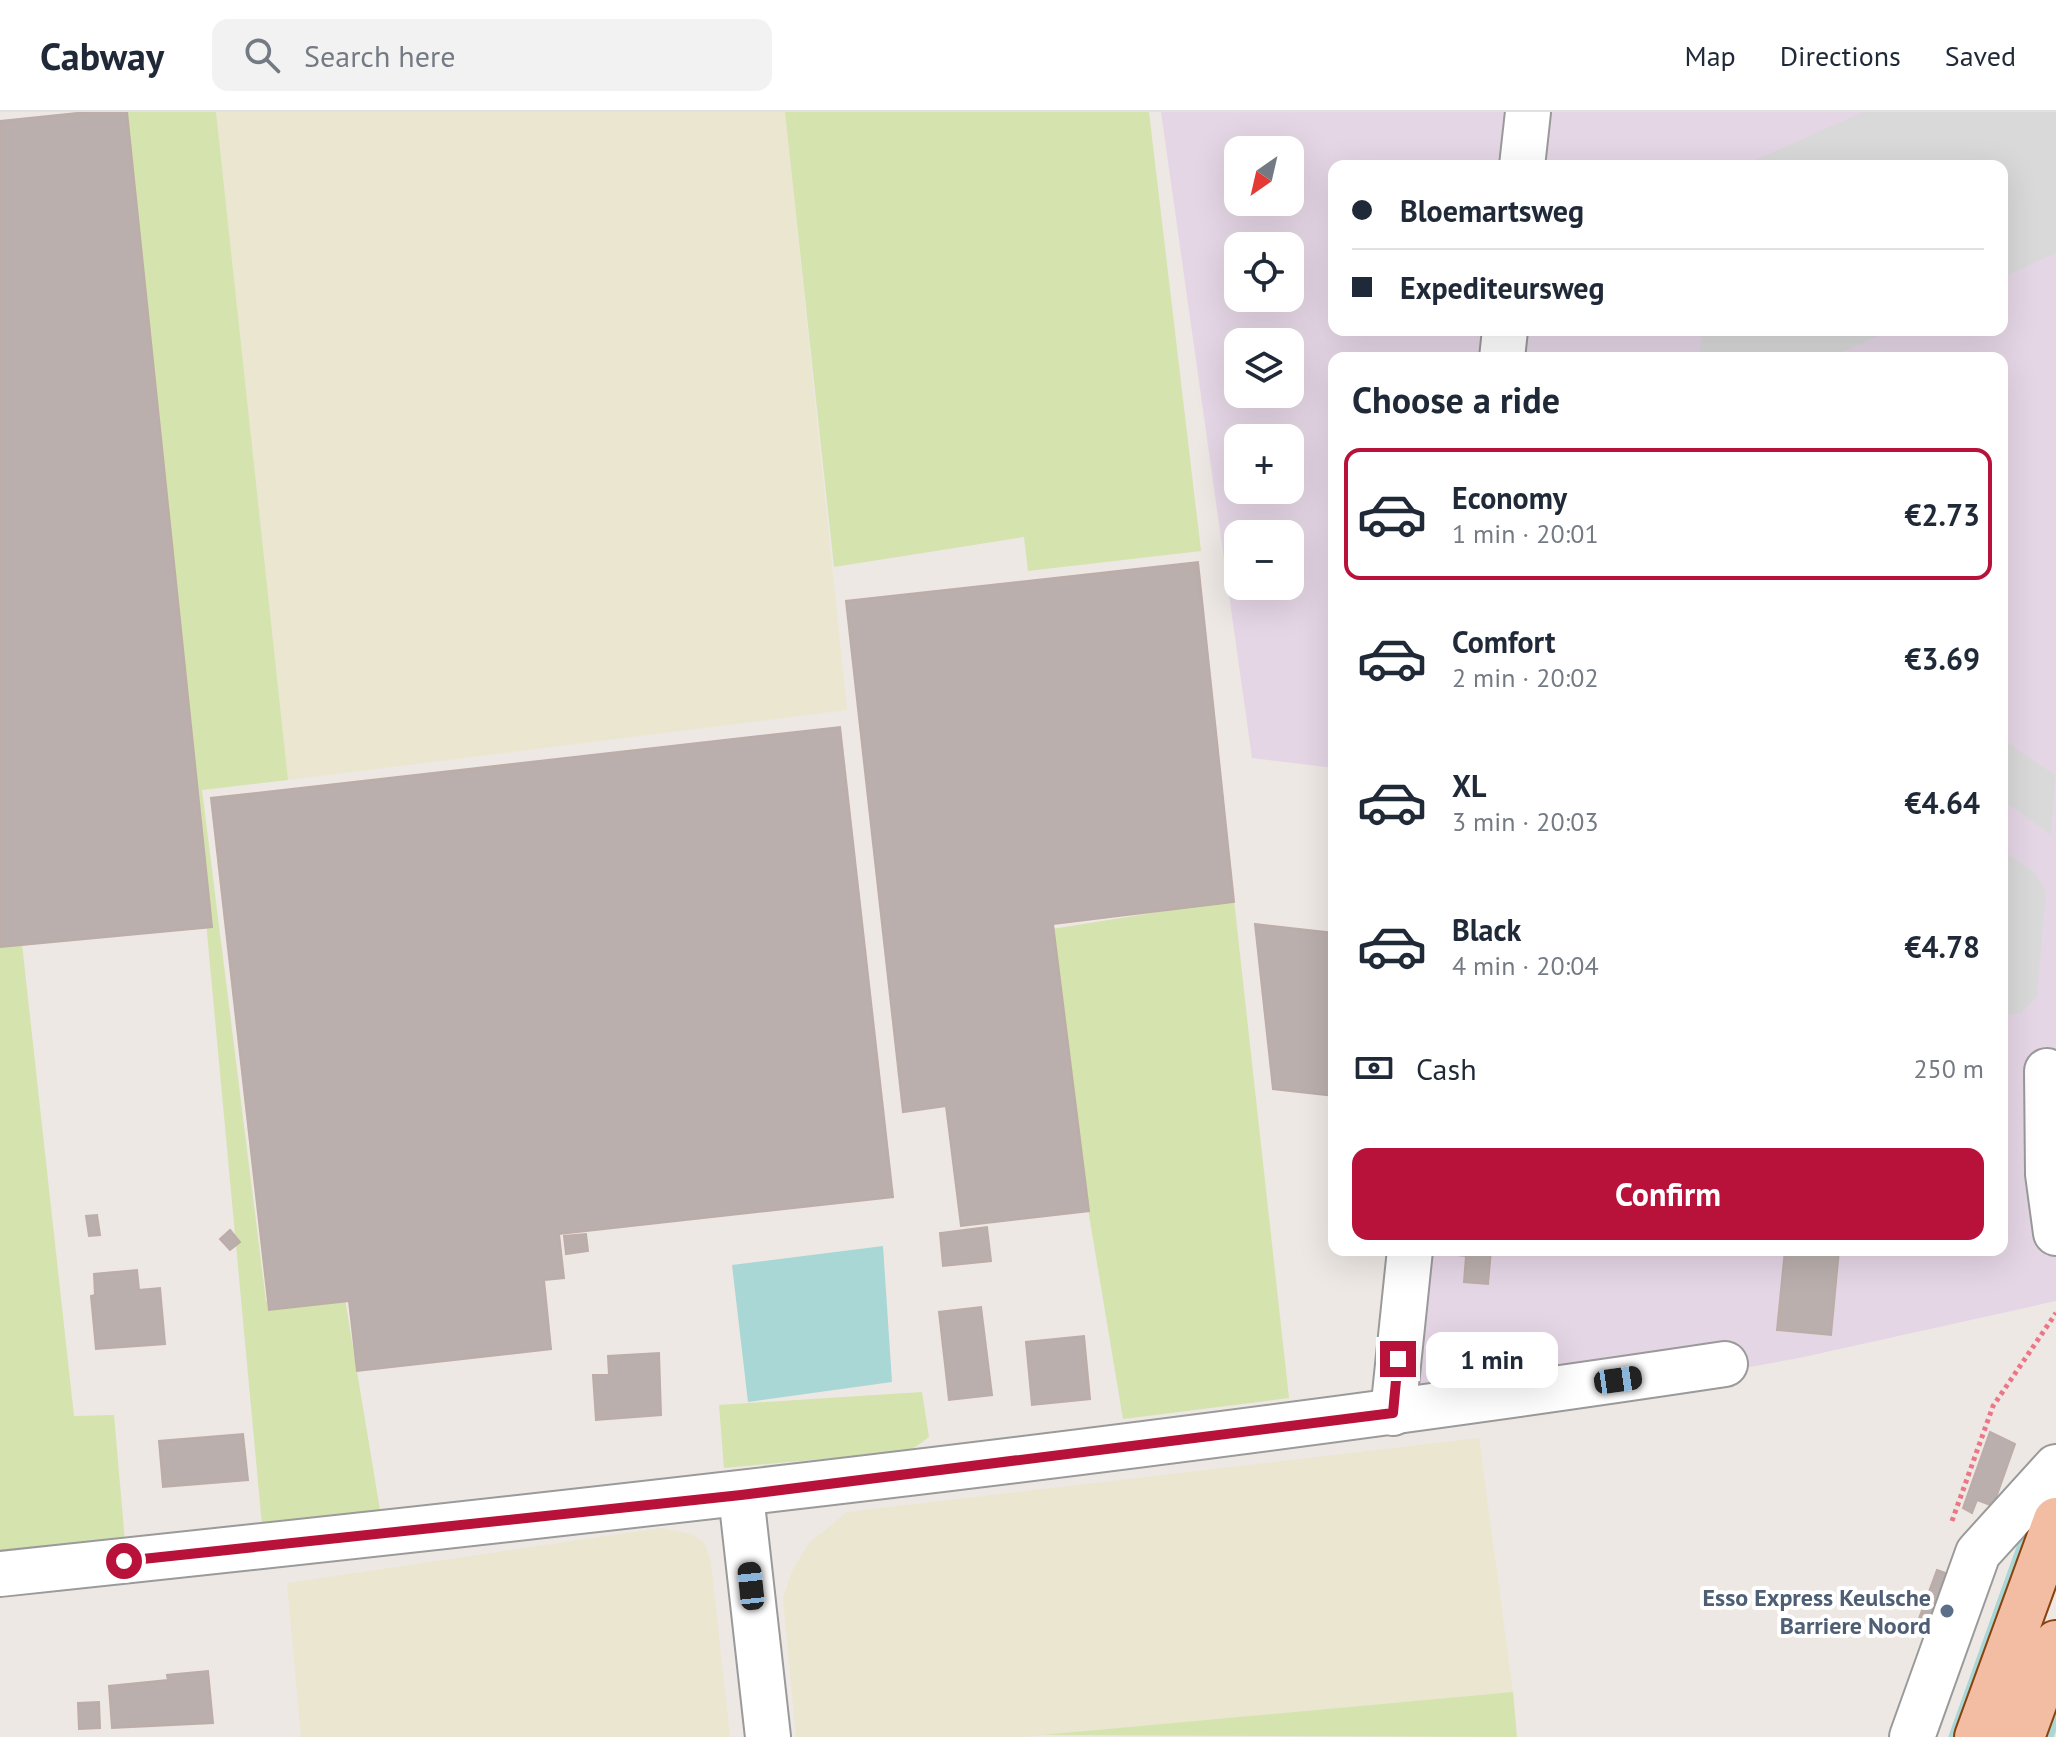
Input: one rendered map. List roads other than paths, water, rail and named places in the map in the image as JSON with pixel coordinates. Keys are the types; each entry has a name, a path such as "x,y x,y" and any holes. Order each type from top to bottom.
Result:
{"main road":[{"path":"1977,1737 2056,1520"},
{"path":"2022,1737 2056,1643"}],"street":[{"path":"1523,160 1528,112"},
{"path":"2056,1075 2047,1071 2048,1174 2056,1233"},
{"path":"1393,1413 1409,1256"},
{"path":"0,1574 741,1495 1393,1413 1725,1364"},
{"path":"1912,1737 1978,1553 2056,1467"},
{"path":"741,1495 768,1737"}],"water":[{"path":"883,1246 892,1382 748,1402 732,1265"}],"waterway":[{"path":"1954,1737 2033,1517"},
{"path":"2048,1737 2056,1714"}],"place":[{"name":"Esso Express Keulsche Barriere Noord","path":"1947,1611"}]}
